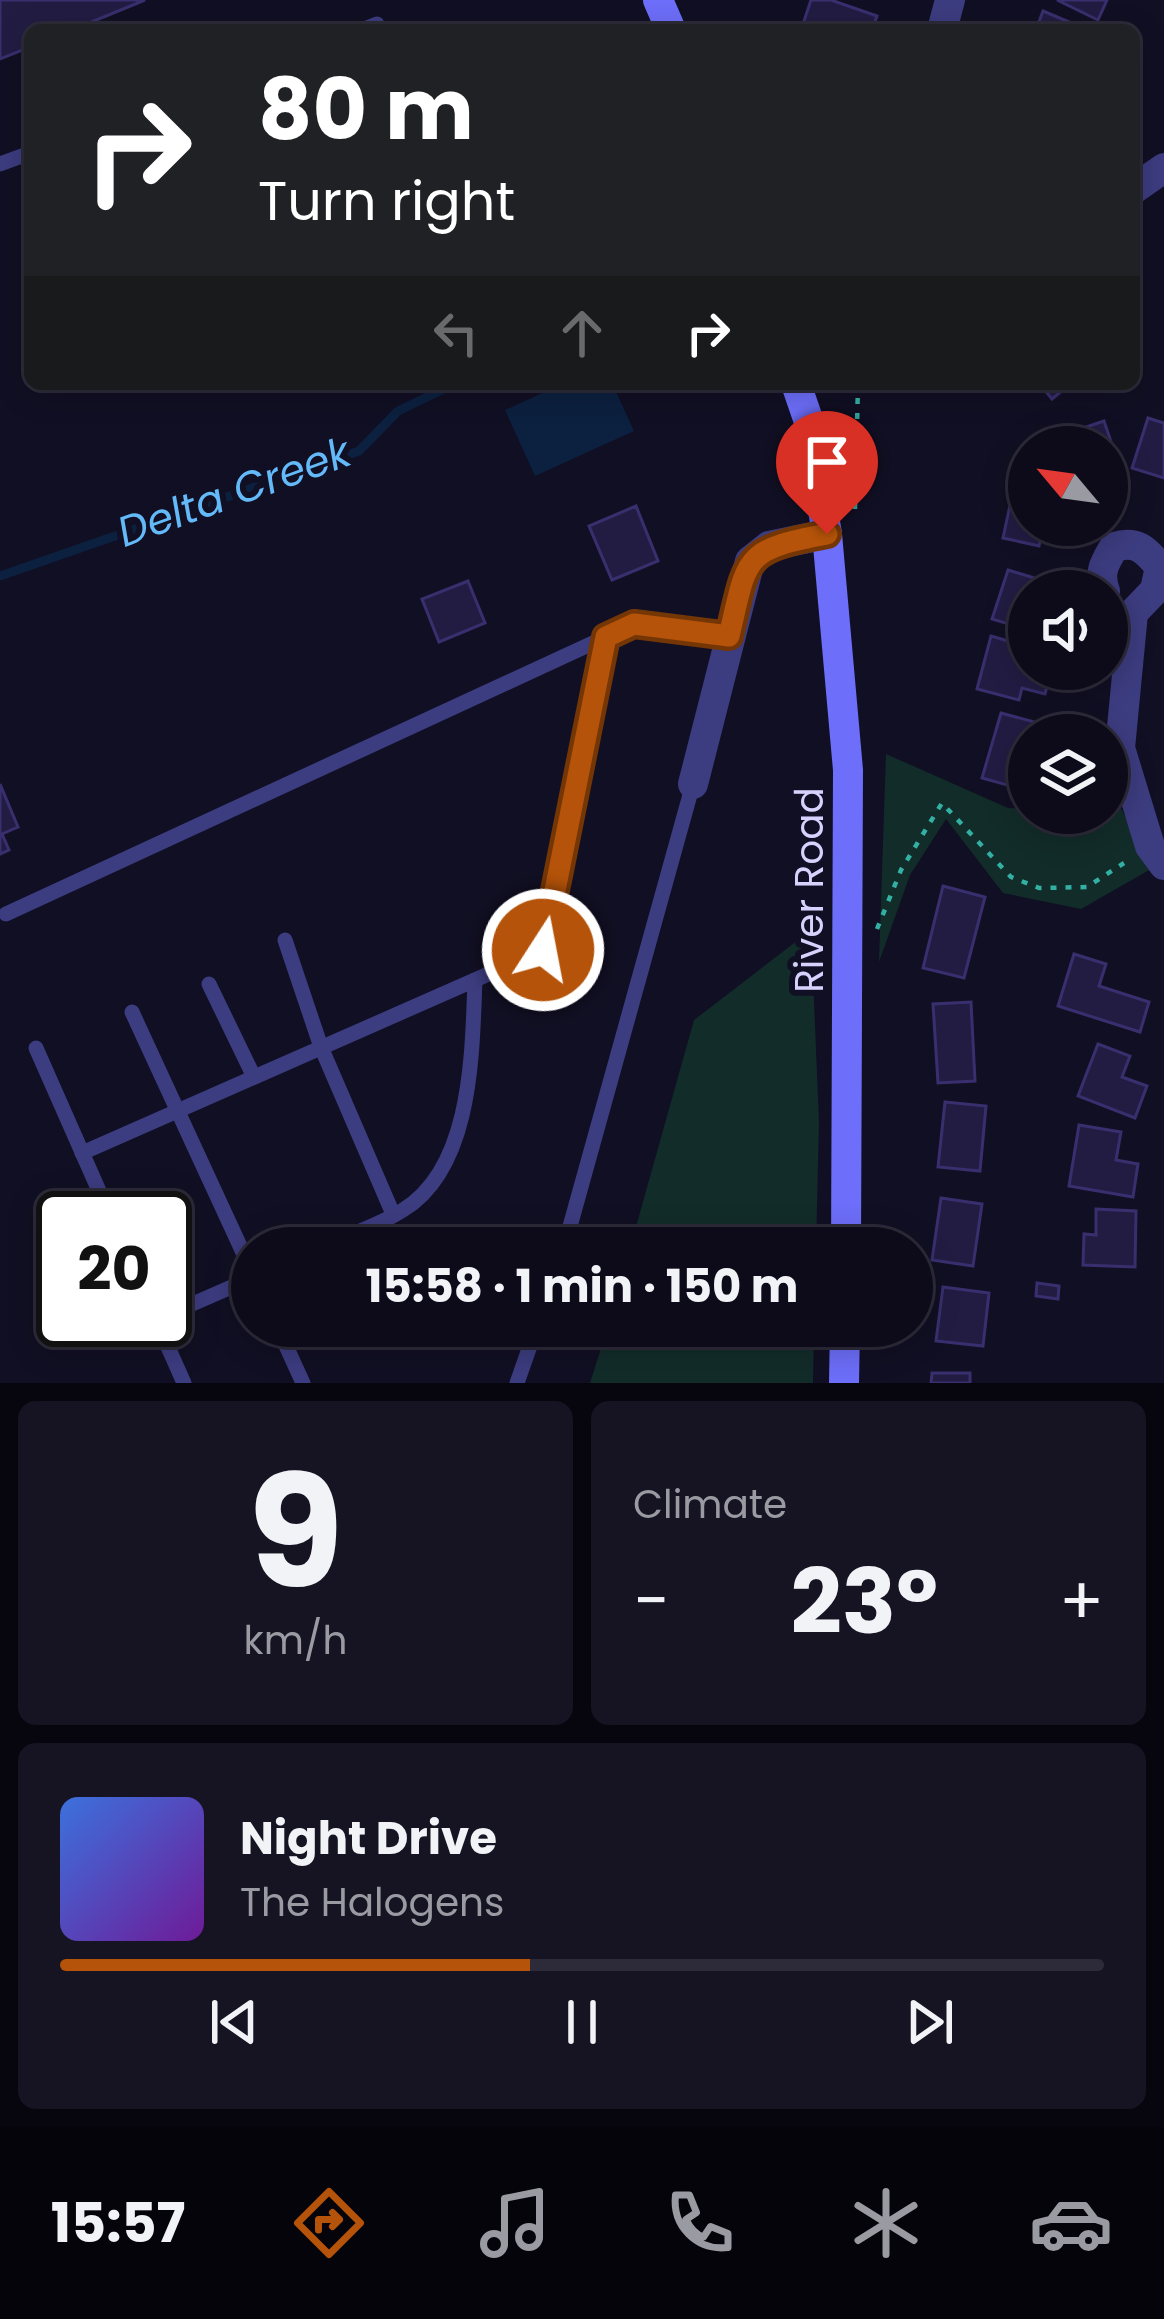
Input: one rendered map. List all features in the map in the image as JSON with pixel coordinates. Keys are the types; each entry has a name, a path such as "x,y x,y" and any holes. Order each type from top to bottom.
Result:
{"street":[{"name":"River Road","path":"798,390 808,419 827,534 848,770 847,1227"},
{"path":"693,784 750,561 769,546 827,534"},
{"path":"1118,690 1120,748 1150,846 1164,865"},
{"path":"844,1383 845,1347"}],"lane":[{"path":"6,914 634,624 729,636"},
{"path":"82,1153 543,950 606,637"},
{"path":"570,1227 693,784"},
{"path":"285,940 321,1047 393,1214"},
{"path":"364,1227 405,1209 442,1173 471,1083 475,980"},
{"path":"209,983 254,1077"},
{"path":"132,1012 231,1228"},
{"path":"36,1048 99,1191"},
{"path":"192,1303 231,1285"},
{"path":"168,1347 184,1383"},
{"path":"287,1347 303,1383"},
{"path":"517,1383 530,1347"}],"path":[{"path":"854,471 858,390"},
{"path":"872,940 901,870 942,803 1011,877 1039,888 1088,887 1119,867"}],"green space":[{"path":"886,754 1008,808 1008,834 1128,834 1128,822 1151,869 1081,909 1003,893 946,819 910,875 879,962"},
{"path":"811,930 819,1122 816,1227 636,1227 694,1020"},
{"path":"601,1347 814,1347 813,1383 590,1383"}],"water":[{"path":"549,390 615,390 634,431 535,476 505,410"}],"building":[{"path":"0,0 145,0 87,24 24,24 24,49 0,59"},
{"path":"811,0 831,0 877,16 874,24 803,24"},
{"path":"1057,0 1107,0 1098,20"},
{"path":"1043,11 1074,24 1038,24"},
{"path":"1148,418 1164,423 1164,478 1132,468"},
{"path":"636,506 658,561 612,580 589,526"},
{"path":"1008,570 1008,624 992,619"},
{"path":"468,581 485,623 439,642 422,599"},
{"path":"991,636 1008,641 1008,690 1022,690 1019,700 977,689"},
{"path":"1001,713 1008,715 1008,785 982,778"},
{"path":"0,784 18,827 2,834 9,850 0,854"},
{"path":"943,886 985,897 964,978 923,968"},
{"path":"1074,954 1106,964 1099,986 1149,1002 1140,1032 1058,1006"},
{"path":"971,1002 975,1081 938,1083 933,1004"},
{"path":"1098,1044 1130,1056 1122,1077 1147,1086 1135,1118 1078,1096"},
{"path":"945,1102 986,1106 980,1171 938,1167"},
{"path":"1079,1125 1121,1132 1116,1160 1138,1164 1133,1197 1069,1186"},
{"path":"941,1198 982,1204 973,1266 933,1260"},
{"path":"1096,1209 1136,1211 1135,1267 1083,1265 1084,1234 1096,1235"},
{"path":"1037,1283 1059,1286 1058,1299 1036,1296"},
{"path":"943,1287 989,1293 983,1346 936,1341"},
{"path":"932,1373 970,1373 970,1383 931,1383"}],"waterway":[{"name":"Delta Creek","path":"0,576 359,451 398,411 442,390"}],"route":[{"path":"543,950 606,637 634,624 729,636 750,561 769,546 827,534"}]}
